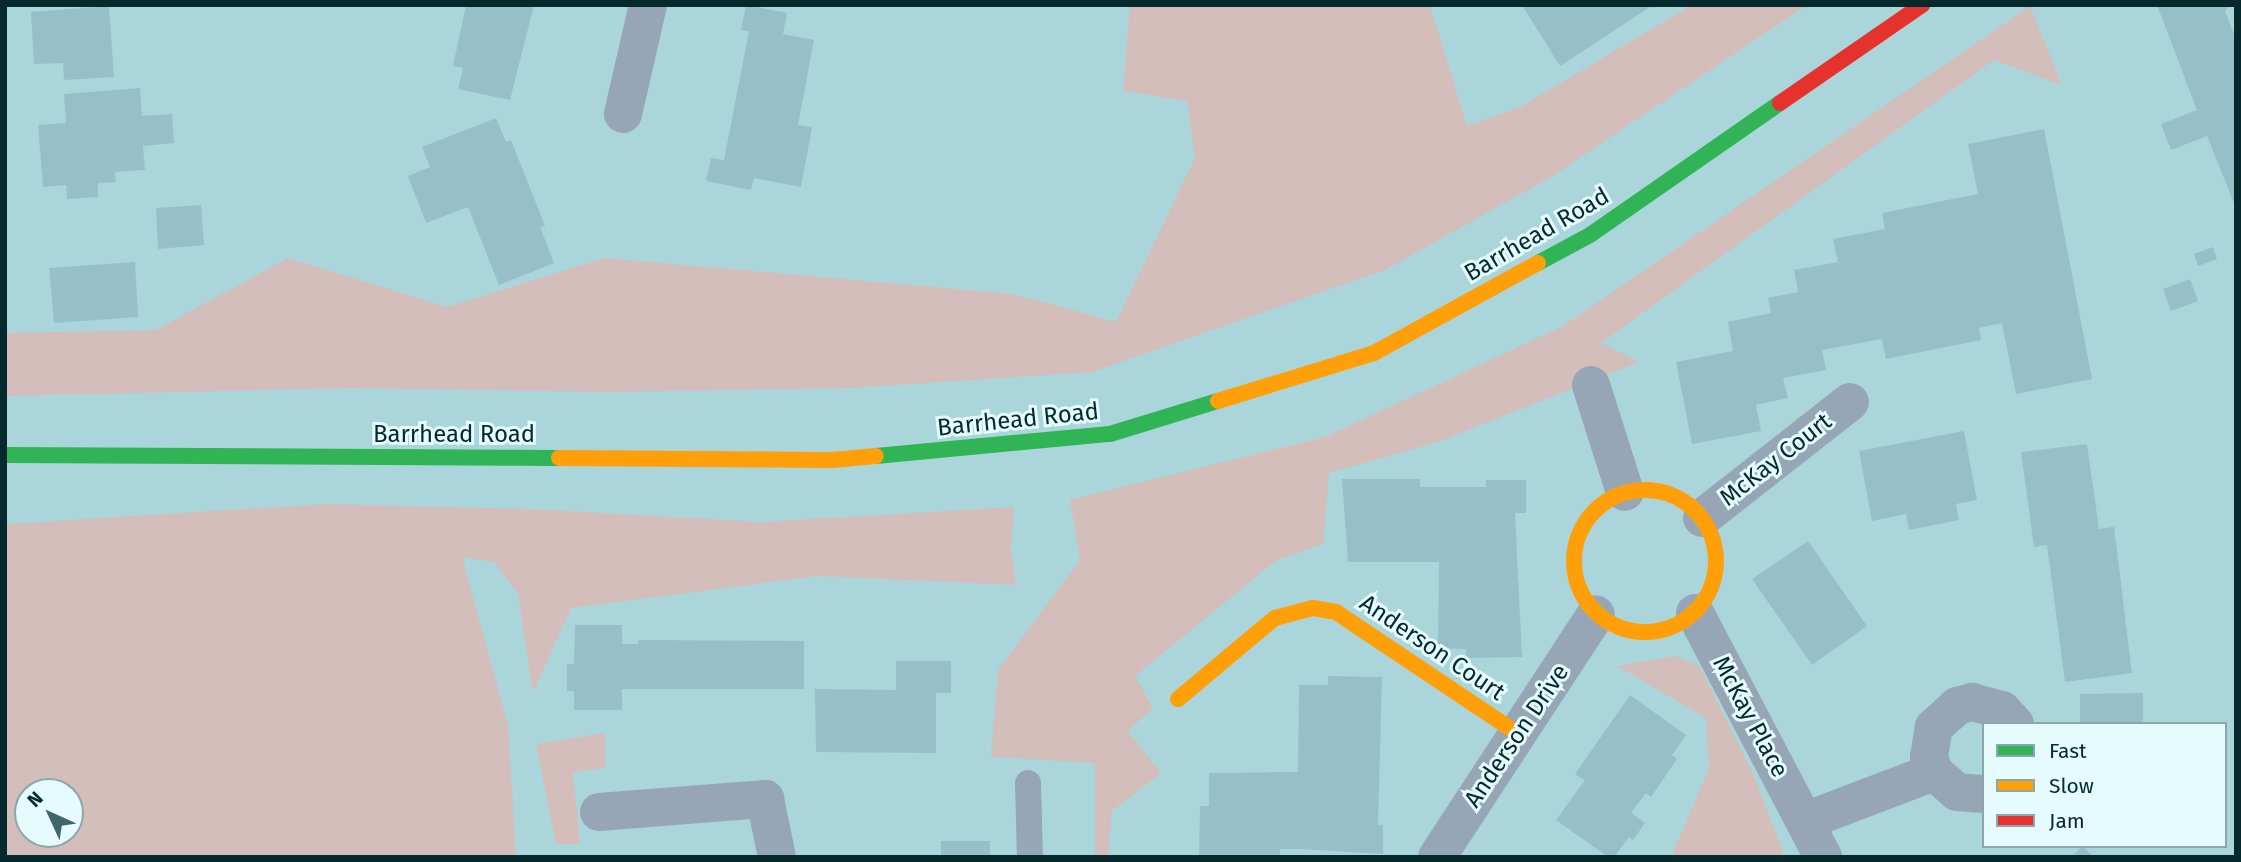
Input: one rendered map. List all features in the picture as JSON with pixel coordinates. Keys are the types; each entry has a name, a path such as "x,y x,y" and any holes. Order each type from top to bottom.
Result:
{"street":[{"path":"624,114 648,5"},
{"name":"Barrhead Road","path":"5,455 832,460 1110,434 1374,353 1590,234 1918,6"},
{"path":"1591,385 1625,492"},
{"name":"McKay Court","path":"1702,518 1850,402"},
{"path":"1625,492 1668,493 1702,518 1716,556 1714,577 1695,613 1677,625 1635,632 1596,614 1575,577 1576,545 1589,515 1625,492"},
{"name":"Anderson Court","path":"1178,699 1275,618 1313,608 1336,611 1520,735"},
{"name":"McKay Place","path":"1695,613 1823,857"},
{"name":"Anderson Drive","path":"1437,857 1520,735 1596,614"},
{"path":"1982,794 1957,792 1934,772 1929,757 1934,727 1957,706 1987,704 2012,722"},
{"path":"1805,821 1934,772"},
{"path":"599,812 765,799 777,857"}],"lane":[{"path":"1028,783 1030,857"}],"shaded area":[{"path":"1130,5 1430,5 1467,126 1520,107 1692,5 1807,5 1553,176 1385,270 1092,372 852,388 610,392 350,388 5,396 5,333 156,330 288,258 447,307 605,258 1013,294 1116,322 1195,158 1187,101 1123,91"},
{"path":"2030,6 2062,85 1994,60 1601,343 1639,362 1438,442 1329,473 1323,544 1277,560 1135,676 1153,708 1128,731 1161,773 1112,811 1108,857 1095,857 1095,763 991,757 998,670 1080,560 1070,500 1325,437 1563,326"},
{"path":"325,504 533,509 760,522 1014,507 1011,548 1016,585 818,576 571,608 533,693 518,594 494,562 462,557 508,725 516,857 5,857 5,524"},
{"path":"1675,656 1699,666 1755,778 1785,857 1671,857 1709,768 1706,718 1617,666"},
{"path":"605,733 605,768 573,772 580,844 556,844 536,744"}],"building":[{"path":"466,5 534,5 510,100 458,89 463,68 453,66"},
{"path":"746,5 787,13 783,34 814,40 798,125 812,127 801,187 754,178 751,190 706,181 711,158 724,160 749,31 741,30"},
{"path":"1522,5 1649,5 1650,7 1560,66"},
{"path":"2157,5 2230,5 2225,11 2236,39 2236,208 2207,136 2171,150 2161,124 2197,110"},
{"path":"109,6 114,77 64,80 63,63 34,64 31,12"},
{"path":"140,88 142,116 172,114 174,143 143,146 145,170 115,172 116,182 98,183 98,197 67,199 66,185 43,187 38,125 66,123 64,94"},
{"path":"496,118 506,142 511,140 545,226 540,227 554,263 499,285 468,207 426,223 408,176 430,167 422,147"},
{"path":"2044,129 2092,379 2016,394 2002,323 1979,328 1981,340 1886,359 1882,339 1822,350 1826,370 1783,378 1788,398 1756,405 1761,431 1692,444 1676,362 1733,351 1728,322 1771,313 1768,298 1798,292 1794,270 1838,262 1833,239 1885,229 1882,213 1978,194 1968,144"},
{"path":"201,205 204,245 158,249 156,208"},
{"path":"2213,247 2217,259 2198,266 2194,254"},
{"path":"135,262 138,317 54,323 49,268"},
{"path":"2190,279 2198,301 2171,311 2163,289"},
{"path":"1964,431 1977,500 1956,504 1959,520 1909,530 1906,514 1872,521 1859,451"},
{"path":"2087,444 2099,529 2114,527 2132,673 2065,682 2047,545 2034,547 2021,452"},
{"path":"1342,479 1420,479 1420,487 1486,487 1486,480 1526,480 1526,513 1515,513 1522,657 1466,658 1466,649 1438,648 1439,562 1348,562"},
{"path":"1808,541 1867,626 1812,665 1752,579"},
{"path":"575,625 622,625 622,644 638,644 638,640 804,641 804,689 622,689 622,710 574,710 574,691 567,691 567,664 574,664"},
{"path":"896,661 951,661 951,693 936,693 936,753 816,752 815,689 896,690"},
{"path":"1328,676 1382,677 1378,825 1383,825 1383,854 1280,849 1280,857 1199,857 1200,806 1209,806 1209,773 1298,772 1299,685 1328,685"},
{"path":"2143,693 2143,722 2080,722 2080,694"},
{"path":"1630,695 1686,735 1672,755 1677,759 1651,797 1646,793 1631,813 1645,823 1633,840 1629,837 1614,857 1608,857 1556,820 1585,780 1575,774"},
{"path":"941,841 990,841 990,857 941,857"},
{"path":"2080,848 2084,848 2094,857 2072,857"}],"traffic: fast":[{"path":"1538,263 1590,235 1780,103"},
{"path":"876,456 1110,434 1218,401"},
{"path":"5,455 559,458"}],"traffic: slow":[{"path":"1218,401 1374,353 1538,263"},
{"path":"559,458 832,460 876,456"},
{"path":"1645,490 1672,495 1695,511 1711,534 1716,561 1711,588 1695,611 1672,627 1645,632 1618,627 1595,611 1579,588 1574,561 1579,534 1595,511 1618,495 1645,490"},
{"path":"1178,699 1275,618 1313,608 1336,612 1520,735"}],"traffic: jam":[{"path":"1780,103 1922,5"}]}
